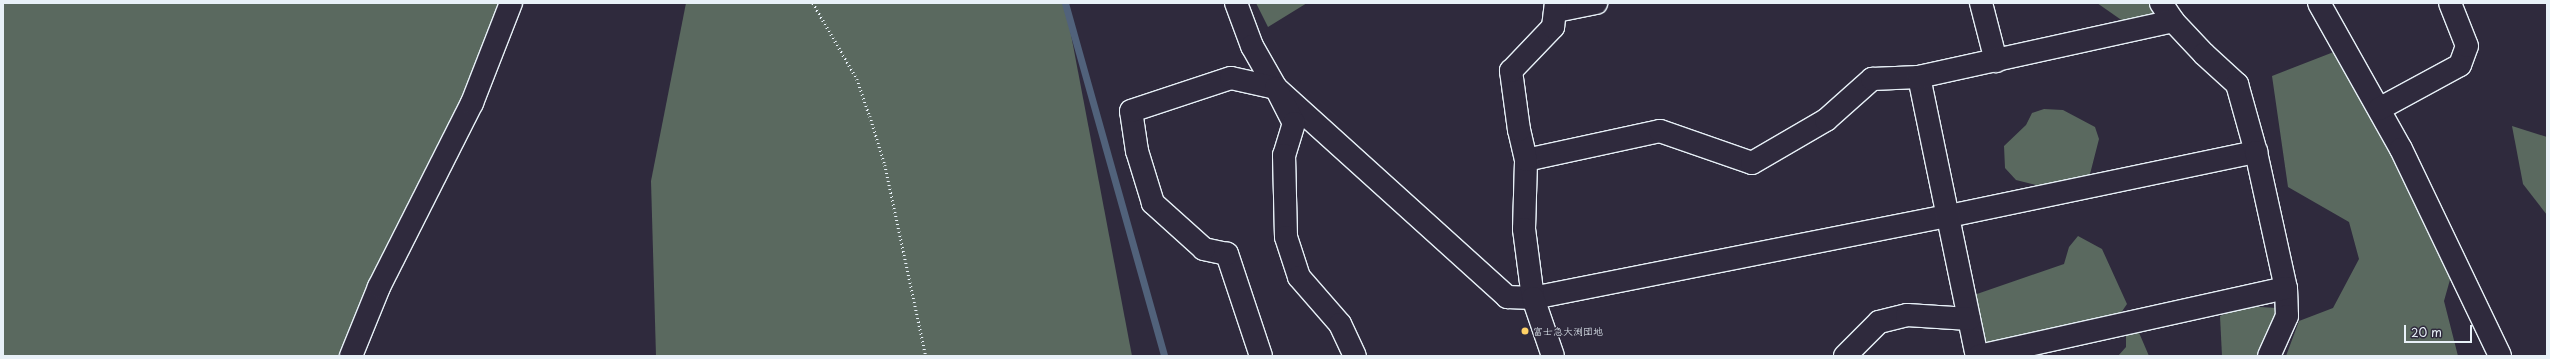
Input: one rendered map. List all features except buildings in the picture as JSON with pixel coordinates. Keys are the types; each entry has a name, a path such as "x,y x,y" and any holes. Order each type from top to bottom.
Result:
{"street":[{"path":"351,356 379,287 472,103 511,3"},
{"path":"1236,3 1252,46 1294,123 1284,155 1286,237 1299,277 1340,324 1355,356"},
{"path":"1553,356 1534,298 1524,229 1526,160 1519,130 1511,71 1553,26 1556,7 1596,3"},
{"path":"1981,3 1996,61"},
{"path":"2161,3 2173,21 2237,84 2256,152 2286,288 2287,316 2269,356"},
{"path":"2319,3 2401,149 2500,356"},
{"path":"2379,109 2460,65 2467,46 2450,3"},
{"path":"1526,160 1660,131 1752,163 1826,120 1872,79 1919,77 2173,21"},
{"path":"1919,77 1978,356 2286,288"},
{"path":"1261,356 1227,254 1204,249 1153,203 1139,158 1131,111 1231,78 1276,88 1507,297 1534,298 1949,216 2256,152"},
{"path":"1844,356 1879,322 1907,315 1969,319"}],"path":[{"path":"814,3 857,79 870,116 885,165 926,356"}],"green space":[{"path":"3,3 503,3 485,52 351,356 3,356"},
{"path":"686,3 1065,3 1132,356 656,356 651,181"},
{"path":"1256,3 1307,3 1268,27"},
{"path":"2097,3 2156,3 2163,23 2130,26"},
{"path":"2344,48 2455,262 2444,301 2458,356 2286,356 2299,321 2333,308 2359,259 2349,222 2288,187 2272,76"},
{"path":"2044,109 2063,110 2095,127 2099,139 2089,178 2040,186 2016,180 2005,168 2004,146 2026,125 2032,113"},
{"path":"2512,126 2547,137 2547,215 2523,184"},
{"path":"2078,236 2102,249 2127,304 2114,323 1982,347 1974,295 2064,264 2069,247"},
{"path":"2243,306 2277,308 2264,356 2222,356 2220,316"},
{"path":"2137,328 2149,356 2118,356 2126,347 2126,335"}],"waterway":[{"path":"1065,3 1164,356"}],"place":[{"name":"富士急大渕団地","path":"1525,331"}]}
